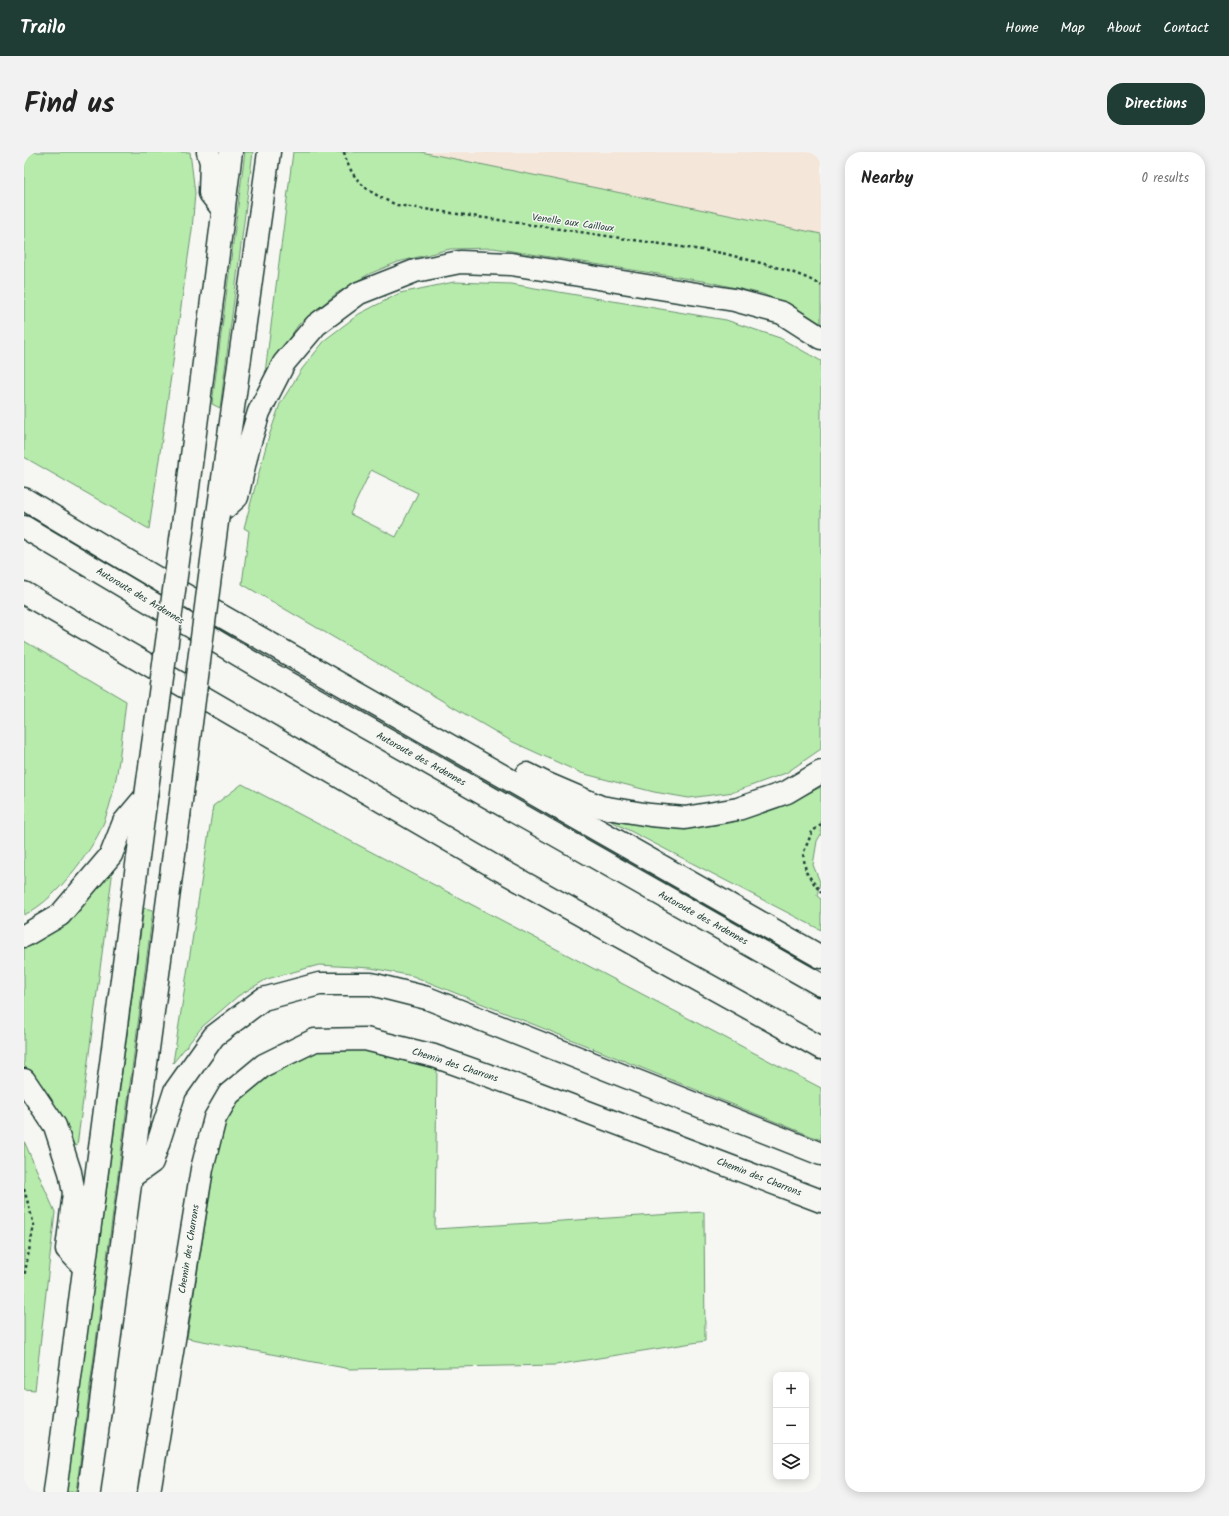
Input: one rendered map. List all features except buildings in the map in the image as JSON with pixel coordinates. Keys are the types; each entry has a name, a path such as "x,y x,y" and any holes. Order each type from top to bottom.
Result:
{"main road":[{"path":"208,152 211,162 210,193 224,211"},
{"path":"55,1492 231,152"},
{"path":"89,1492 218,514 269,152"},
{"path":"218,514 237,497 248,448 259,412 284,363 316,325 360,293 415,271 460,262 511,264 726,299 782,313 821,338"},
{"path":"24,499 183,594 821,957"},
{"name":"Autoroute des Ardennes","path":"24,527 262,668 821,985"},
{"path":"24,593 497,868 821,1048"},
{"path":"183,594 219,602 545,784 601,807 650,815 686,818 738,809 787,792 821,772"},
{"path":"24,936 60,915 111,855 124,822 146,796"},
{"path":"131,1177 152,1162 175,1091 214,1036 263,999 319,984 371,984 427,998 821,1154"},
{"name":"Chemin des Charrons","path":"149,1492 202,1169 215,1118 228,1094 264,1065 315,1040 365,1039 434,1056 540,1094 821,1201"},
{"path":"24,1080 55,1126 70,1172 74,1193 67,1249 84,1267"}],"path":[{"name":"Venelle aux Cailloux","path":"344,152 347,165 366,189 397,205 722,253 770,266 813,280 821,285"},
{"path":"821,824 812,832 803,854 806,872 821,893"},
{"path":"24,1188 34,1225 24,1278"}],"shaded area":[{"path":"421,152 821,152 821,234"}],"green space":[{"path":"24,152 190,152 195,193 192,230 149,529 24,457"},
{"path":"245,152 253,152 220,408 212,404"},
{"path":"293,152 421,152 821,234 821,325 809,316 763,294 709,282 493,248 450,249 398,262 369,274 337,293 299,324 265,373"},
{"path":"454,282 511,284 726,320 780,338 821,361 821,749 786,773 734,792 689,798 654,792 581,773 513,742 242,584 249,531 244,528 268,439 280,404 302,369 326,339 359,314 400,293","holes":["371,470 418,493 396,537 350,514"]},
{"path":"24,641 126,701 116,777 109,807 101,829 86,855 62,885 38,907 24,915"},
{"path":"242,784 821,1088 821,1140 413,976 371,968 319,965 267,979 238,996 202,1027 173,1063 213,806"},
{"path":"821,787 821,834 817,841 813,865 820,882 817,896 821,899 821,930 611,821 682,829 730,823 778,808"},
{"path":"111,869 113,869 77,1146 74,1145 62,1119 47,1095 24,1065 24,947 64,924 90,897"},
{"path":"144,908 153,910 76,1492 66,1492"},
{"path":"361,1047 437,1066 435,1229 704,1212 705,1341 555,1365 350,1369 187,1338 218,1142 230,1108 270,1071 316,1050"},
{"path":"24,1141 55,1212 35,1390 24,1389"}]}
